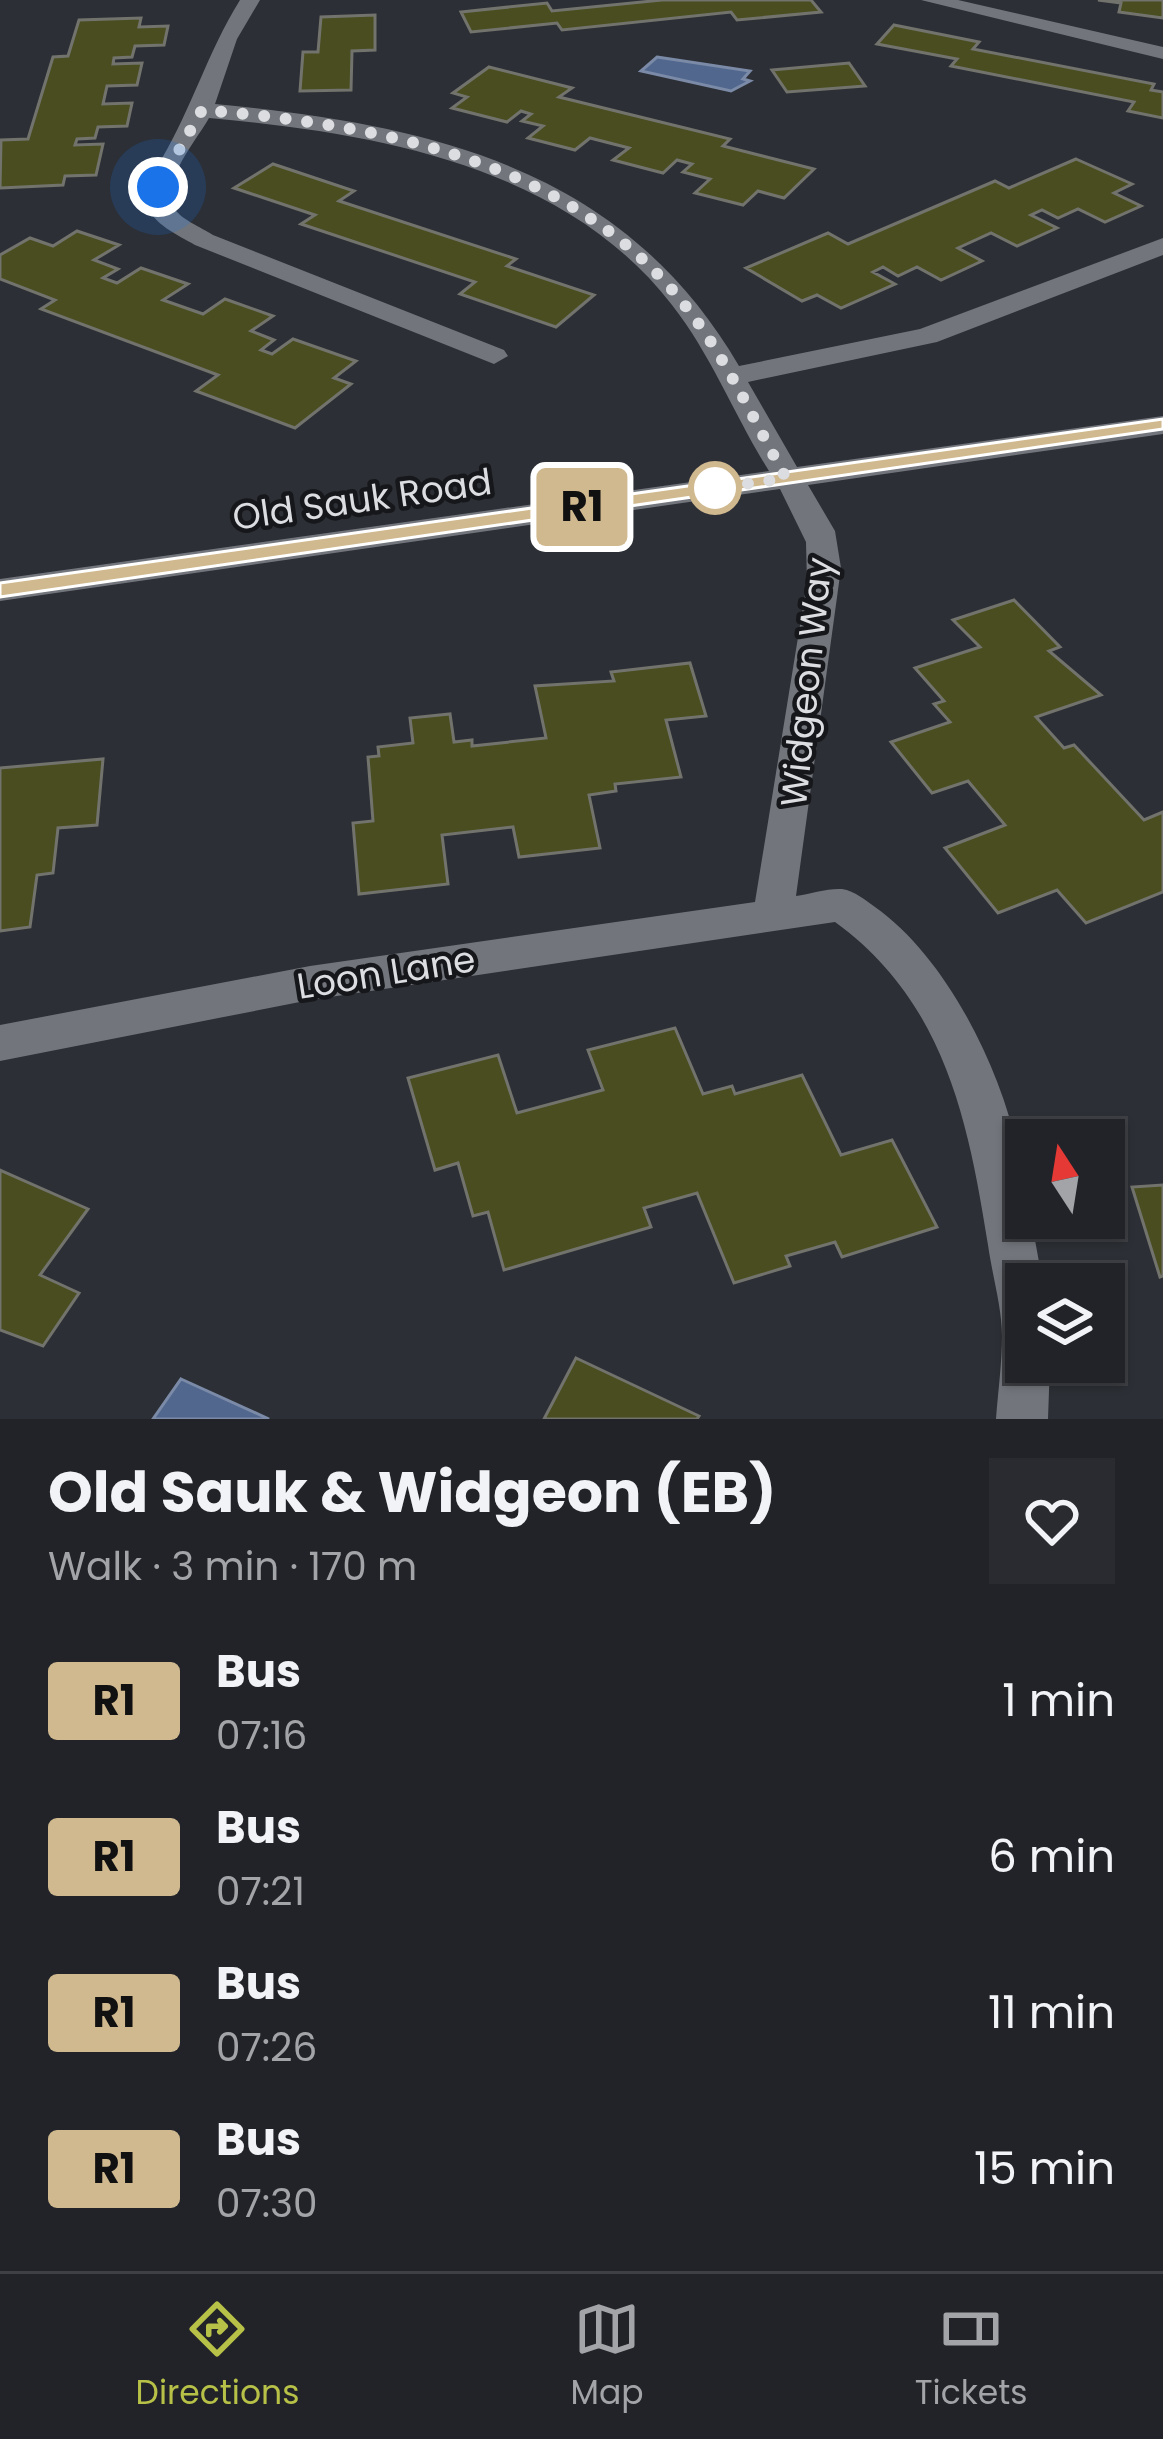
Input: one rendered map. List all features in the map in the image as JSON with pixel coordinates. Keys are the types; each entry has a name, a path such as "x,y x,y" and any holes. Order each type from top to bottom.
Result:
{"street":[{"path":"250,0 226,39 202,110 158,187 158,203 167,217 204,240 494,356"},
{"path":"931,0 973,4 1163,53"},
{"name":"Widgeon Way","path":"202,110 367,130 505,172 593,218 652,266 734,376 822,541 821,595 794,799 773,913"},
{"path":"734,376 927,336 1163,246"},
{"name":"Old Sauk Road","path":"0,590 1163,425"},
{"path":"773,913 842,905 875,922 932,989 991,1129 1014,1263"},
{"name":"Loon Lane","path":"0,1043 310,983 773,913"},
{"path":"1022,1419 1024,1383"}],"water":[{"path":"657,57 750,71 743,79 750,81 731,91 641,71"},
{"path":"181,1379 269,1419 153,1419"}],"building":[{"path":"662,0 811,0 821,12 737,20 731,12 562,30 557,23 471,32 461,12 547,3 552,11"},
{"path":"1098,0 1163,0 1163,18 1119,12 1121,3"},
{"path":"375,15 375,50 352,51 351,90 300,91 303,52 318,52 321,17"},
{"path":"141,18 139,27 168,26 164,45 135,46 132,57 114,58 113,64 142,63 137,85 107,86 103,104 132,103 127,126 98,127 95,138 77,139 75,145 103,144 96,175 65,176 63,185 0,188 1,140 28,139 53,57 68,56 79,20"},
{"path":"894,25 979,42 973,49 1154,84 1151,90 1163,92 1163,118 1128,111 1134,102 951,66 957,59 877,44"},
{"path":"849,63 865,86 787,92 772,70"},
{"path":"489,67 572,88 559,97 730,139 723,146 814,169 784,198 758,191 743,205 695,193 710,179 683,172 692,164 677,160 663,173 613,160 629,148 590,138 575,150 528,138 543,126 522,121 531,114 521,111 507,122 452,108 467,97 453,93"},
{"path":"1076,159 1132,184 1114,193 1141,206 1105,222 1078,209 1058,218 1042,210 1031,215 1057,228 1017,246 991,233 958,248 982,261 941,280 917,267 898,276 883,267 873,272 895,284 841,308 817,295 802,301 746,268 828,233 848,244 995,181 1009,188"},
{"path":"273,164 354,191 339,201 516,259 507,266 594,295 556,327 460,294 475,282 301,224 315,215 234,188"},
{"path":"77,231 119,245 94,260 118,269 103,278 117,283 141,268 188,284 163,300 203,314 225,299 273,316 251,331 274,340 261,350 272,354 293,339 356,361 334,378 351,384 295,428 196,391 218,375 41,309 55,300 0,279 0,255 30,238 53,246"},
{"path":"1014,600 1060,647 1049,651 1101,695 1036,717 1064,748 1074,745 1144,820 1163,812 1163,892 1086,923 1057,890 998,913 945,848 1005,825 968,781 932,793 891,742 950,722 934,704 944,701 915,668 980,647 953,620"},
{"path":"690,663 706,716 666,720 681,777 615,784 616,791 589,795 600,848 519,857 513,827 442,835 448,884 359,894 353,823 373,821 368,757 379,756 378,747 413,743 410,718 450,714 454,742 472,740 472,746 546,738 535,686 614,681 611,672"},
{"path":"103,759 97,825 58,828 53,873 37,875 30,927 0,931 0,768"},
{"path":"675,1028 703,1094 732,1086 735,1094 802,1075 841,1155 892,1140 937,1227 842,1257 835,1242 786,1256 790,1266 734,1283 697,1193 644,1208 651,1227 504,1270 488,1212 473,1216 458,1163 435,1170 408,1078 498,1055 517,1113 603,1090 588,1050"},
{"path":"0,1170 88,1209 40,1275 79,1293 43,1346 0,1330"},
{"path":"1163,1185 1163,1276 1160,1277 1132,1187"},
{"path":"576,1358 699,1416 544,1419"}],"bus line":[{"name":"R1","path":"0,590 1163,425"}],"route":[{"path":"158,187 202,110 295,118 409,140 505,172 593,218 652,266 694,317 734,376 786,478 698,491 715,488"}]}
